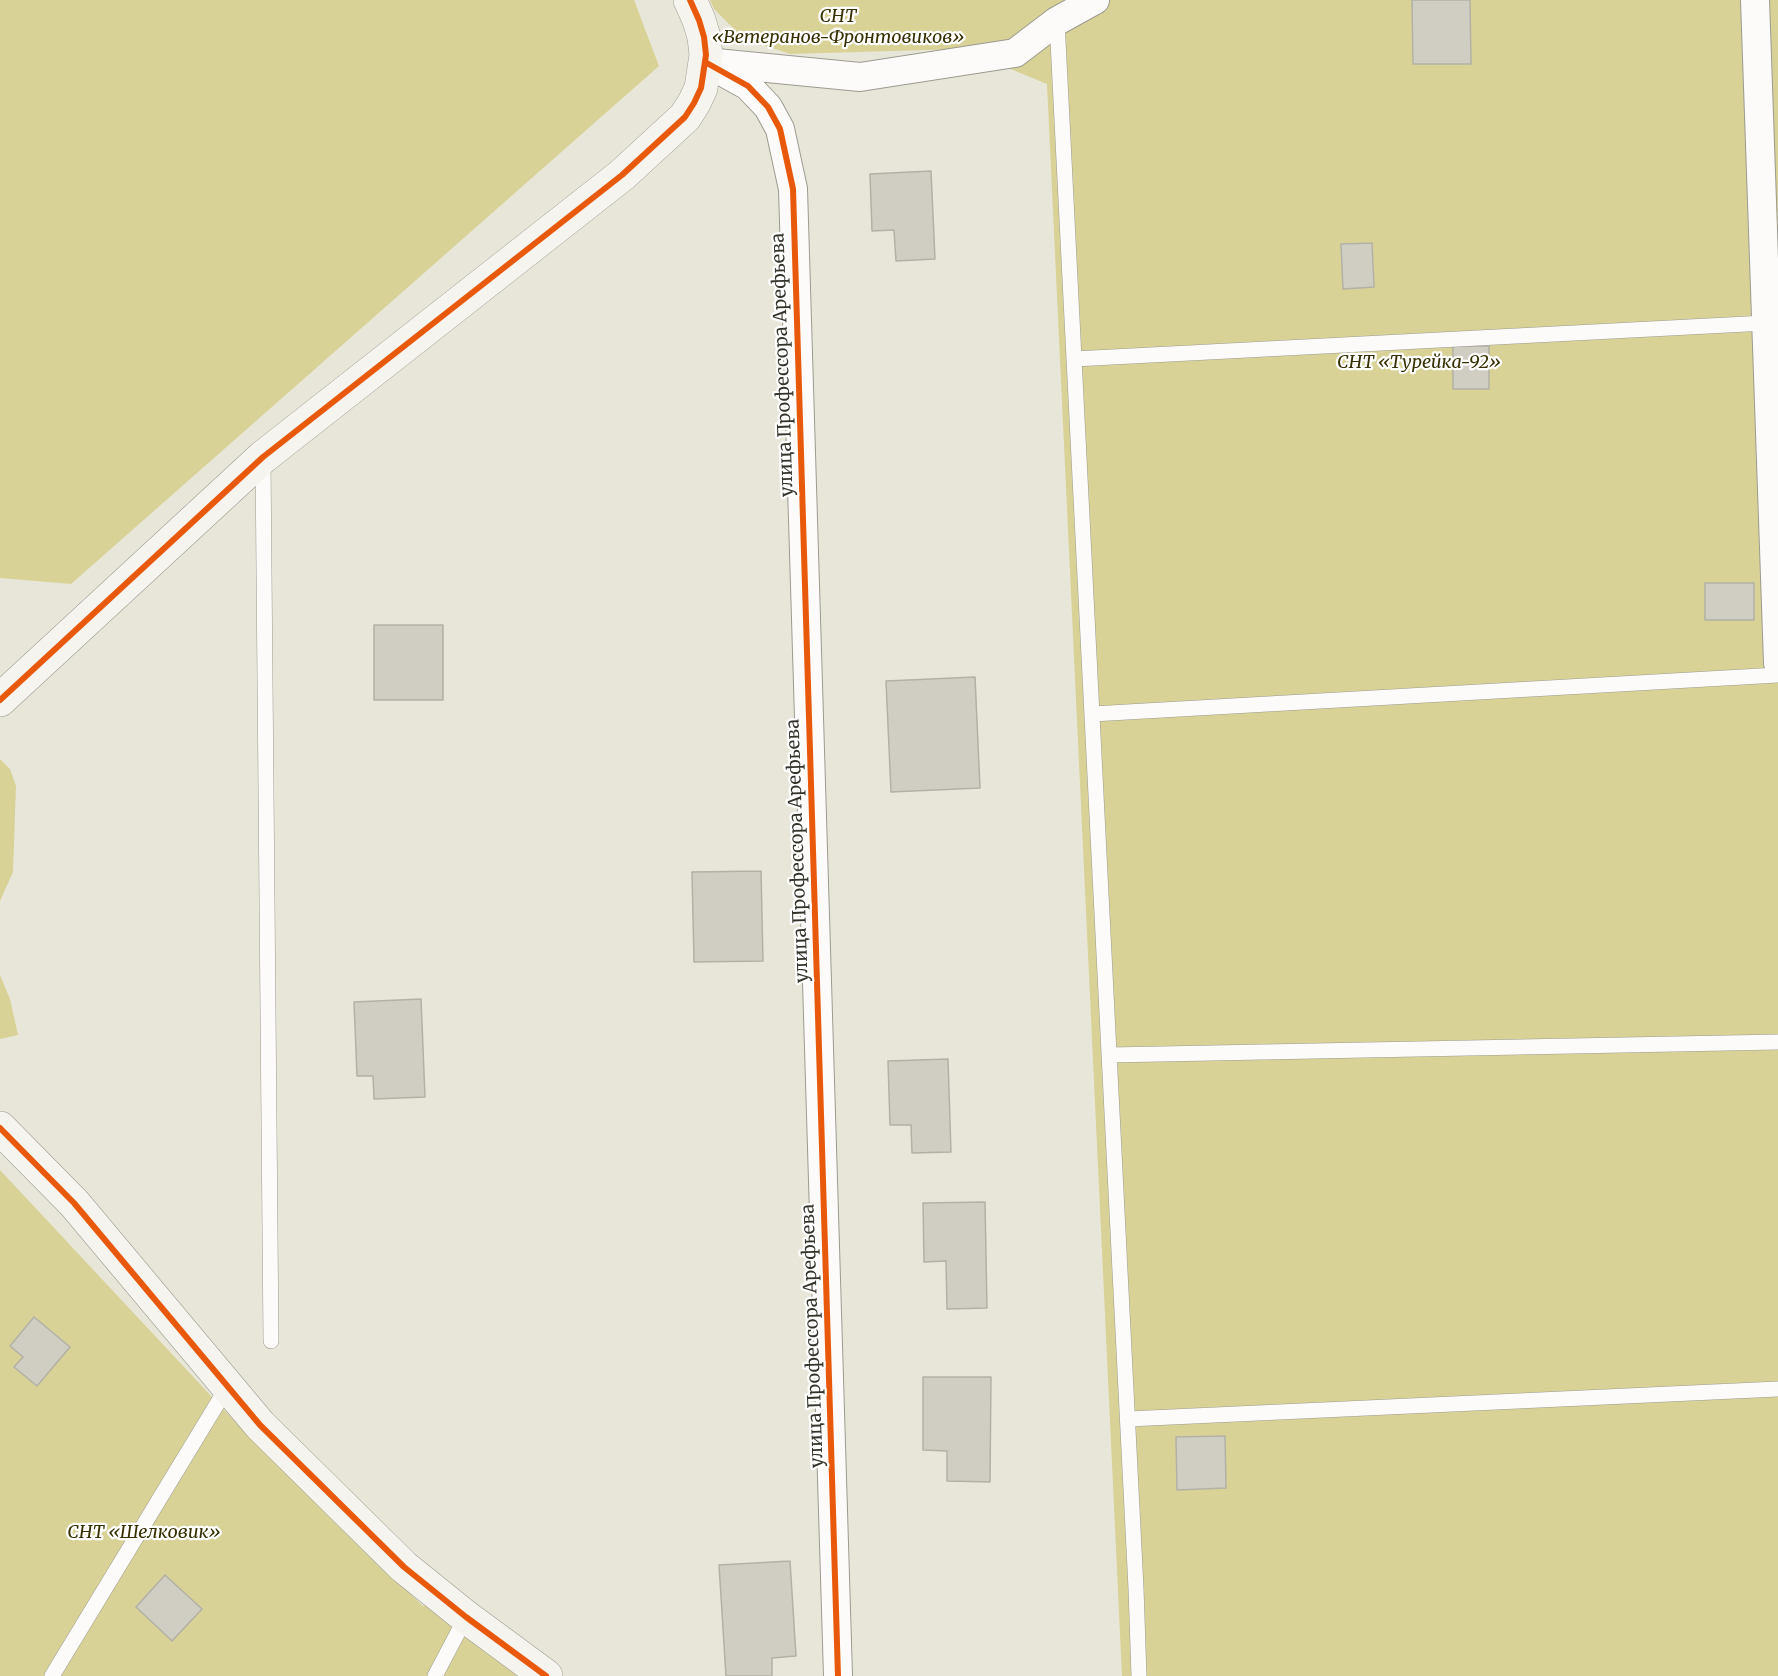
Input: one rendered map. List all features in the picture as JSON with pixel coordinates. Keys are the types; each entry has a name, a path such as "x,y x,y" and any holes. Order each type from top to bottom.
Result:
{"street":[{"path":"0,700 263,457 622,175 685,117 701,88 705,62 704,38 690,0"},
{"path":"705,62 860,77 1015,52 1057,21 1095,0"},
{"path":"1755,0 1778,663"},
{"name":"улица Профессора Арефьева","path":"705,62 748,86 768,106 780,129 793,189 838,1676"},
{"path":"4,1141 74,1203 260,1425 404,1567 466,1617 546,1676"}],"lane":[{"path":"1057,21 1139,1676"},
{"path":"1074,359 1766,323"},
{"path":"263,457 271,1341"},
{"path":"1092,714 1778,675"},
{"path":"1109,1055 1778,1042"},
{"path":"52,1676 228,1386"},
{"path":"1128,1419 1778,1389"},
{"path":"435,1676 466,1617"}],"green space":[{"path":"0,0 634,0 659,66 71,584 0,578"},
{"name":"СНТ «Турейка-92»","path":"710,0 1778,0 1778,1676 1122,1676 1047,84 962,49 790,54 743,38 714,9"},
{"path":"0,759 10,769 16,786 13,872 0,901"},
{"path":"0,975 10,999 18,1035 0,1039"},
{"name":"СНТ «Шелковик»","path":"0,1170 256,1444 423,1606 442,1602 487,1654 535,1676 0,1676"}],"building":[{"path":"1412,0 1470,0 1471,64 1413,64"},
{"path":"931,171 935,259 896,261 894,230 872,231 870,174"},
{"path":"1372,243 1374,287 1343,289 1341,244"},
{"path":"1453,346 1489,346 1489,389 1453,389"},
{"path":"1705,583 1754,583 1754,620 1705,620"},
{"path":"374,625 443,625 443,700 374,700"},
{"path":"975,677 980,788 891,792 886,681"},
{"path":"761,871 763,961 694,962 692,872"},
{"path":"421,999 425,1097 374,1099 373,1076 357,1076 354,1002"},
{"path":"948,1059 951,1152 912,1153 911,1125 890,1125 888,1061"},
{"path":"985,1202 987,1308 947,1309 946,1261 924,1262 923,1203"},
{"path":"34,1317 70,1347 37,1386 14,1367 23,1357 10,1346"},
{"path":"923,1377 991,1377 990,1482 947,1481 947,1451 923,1450"},
{"path":"1225,1436 1226,1488 1177,1490 1176,1437"},
{"path":"790,1561 796,1656 772,1658 772,1676 726,1676 719,1565"},
{"path":"165,1575 202,1609 172,1641 136,1607"}],"cycle path":[{"path":"0,700 263,457 622,175 685,117 701,88 706,55 704,37 690,0"},
{"path":"705,62 748,86 768,107 780,129 793,189 838,1676"},
{"path":"0,1128 74,1203 260,1425 404,1567 466,1617 546,1676"}],"park label":[{"name":"СНТ «Ветеранов-Фронтовиков»","path":"838,27"}]}
